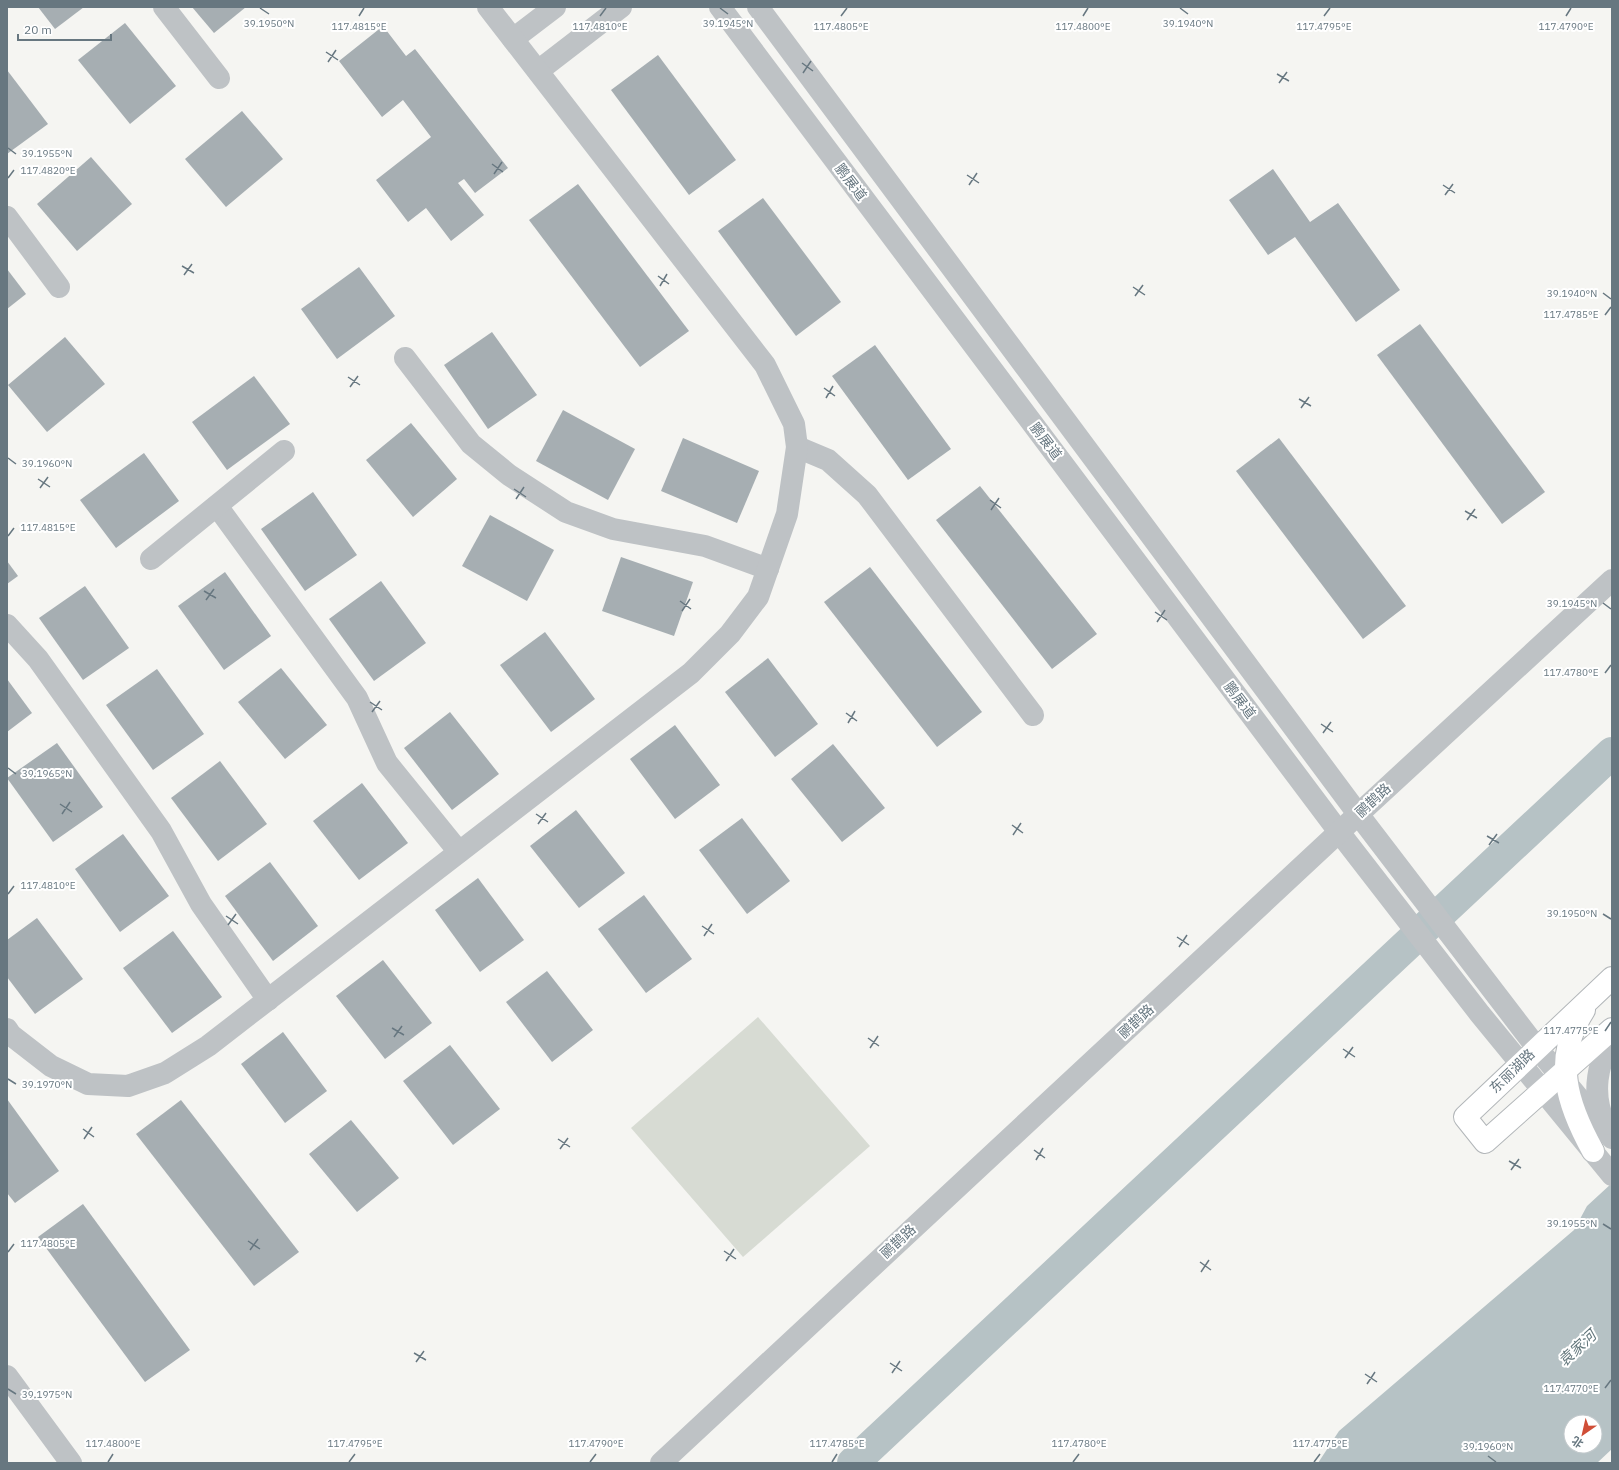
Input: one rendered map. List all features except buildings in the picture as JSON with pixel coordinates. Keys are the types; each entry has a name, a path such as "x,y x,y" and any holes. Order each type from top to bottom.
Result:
{"main road":[{"name":"东丽湖路","path":"1543,1091 1485,1142 1465,1116 1612,978"},
{"path":"1593,1151 1580,1127 1564,1077 1568,1049 1573,1030 1594,994"},
{"path":"1543,1091 1564,1077 1612,1029"}],"street":[{"path":"164,7 219,78"},
{"path":"7,1029 11,1034 51,1066 88,1084 128,1086 165,1073 208,1046 691,673 730,634 758,597 787,514 797,447 794,424 765,365 488,7"},
{"path":"513,39 555,7"},
{"path":"538,71 621,7"},
{"name":"鹏展道","path":"720,7 1339,832 1464,993 1612,1175"},
{"name":"鹏展道","path":"758,7 1358,814 1537,1048 1564,1077 1611,1137"},
{"path":"7,217 59,287"},
{"path":"405,358 471,444 509,475 566,512 613,529 705,546 768,569"},
{"path":"797,447 828,460 867,495 1033,715"},
{"path":"151,559 284,451"},
{"path":"217,506 357,698 387,763 459,852"},
{"name":"鹂鹊路","path":"661,1463 1358,814 1612,580"},
{"path":"7,625 38,659 161,831 201,904 268,1000"},
{"path":"1611,1137 1600,1115 1596,1099 1596,1082 1603,1055 1612,1036"},
{"path":"7,1376 71,1463"}],"shaded area":[{"path":"758,1017 870,1146 743,1257 631,1128"}],"water":[{"name":"袁家河","path":"1612,1183 1612,1449 1597,1463 1318,1463 1339,1431 1574,1230 1587,1206"}],"waterway":[{"path":"853,1463 1612,753"}]}
